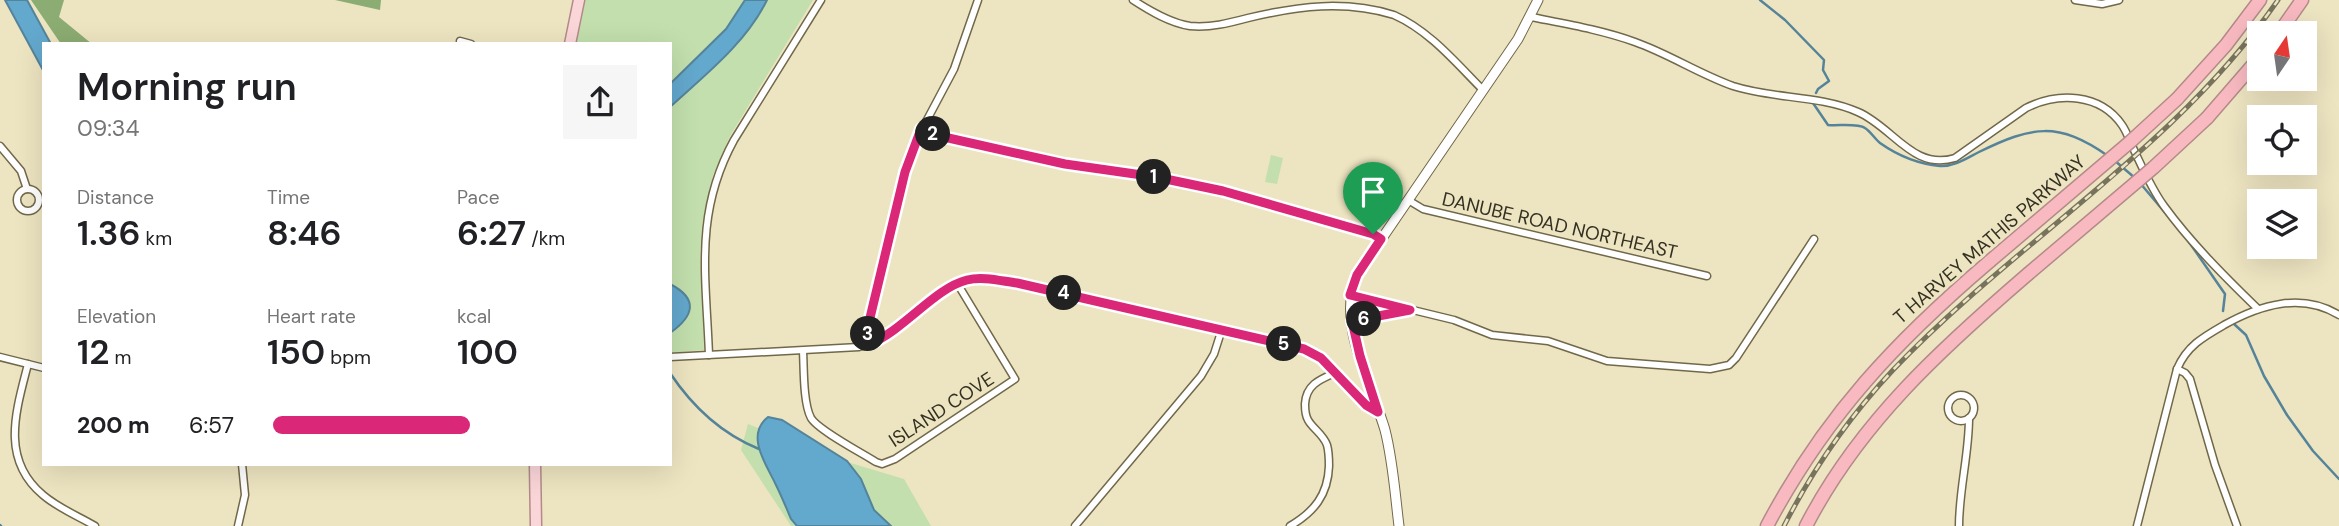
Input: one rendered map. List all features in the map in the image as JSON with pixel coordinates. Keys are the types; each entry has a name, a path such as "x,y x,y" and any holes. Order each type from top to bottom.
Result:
{"highway":[{"name":"T HARVEY MATHIS PARKWAY","path":"1767,526 1815,444 1857,389 1905,337 2177,99 2218,54 2260,0"},
{"path":"2287,21 2302,0"},
{"path":"1806,526 1844,463 1884,410 1955,337 2153,168 2207,118 2247,72"}],"main road":[{"path":"570,42 579,0"},
{"path":"535,466 536,526"}],"street":[{"path":"709,355 705,239 712,191 734,140 821,0"},
{"path":"870,344 869,322 911,150 954,69 978,0"},
{"path":"1133,0 1171,21 1205,27 1317,3 1348,3 1376,9 1403,19 1424,33 1483,90"},
{"path":"1399,526 1388,443 1360,356 1352,321 1350,295 1357,275 1483,90 1531,17 1538,0"},
{"path":"2075,0 2102,4 2119,0"},
{"path":"1531,17 1636,42 1703,75 1735,86 1851,109 1875,121 1917,155 1931,161 1943,162 1955,158 2038,102 2061,97 2091,102 2109,112 2122,125 2158,199 2258,309"},
{"path":"921,129 935,135 1065,164 1156,177 1223,191 1373,234 1381,239"},
{"path":"0,146 21,171 27,189"},
{"name":"DANUBE ROAD NORTHEAST","path":"1408,200 1423,209 1707,276"},
{"path":"1350,295 1454,320 1492,335 1548,341 1607,361 1702,369 1720,368 1736,358 1814,239"},
{"path":"672,357 847,349 870,344 896,331 944,291 957,284 980,278 1017,283 1304,349 1321,358 1366,405 1378,412"},
{"name":"ISLAND COVE","path":"803,351 807,404 811,419 876,462 882,464 895,459 1015,379 957,284"},
{"path":"2137,526 2177,369 2185,353 2197,341 2238,317 2258,309 2299,302 2323,307 2339,315"},
{"path":"1352,321 1410,310"},
{"path":"1075,526 1201,376 1214,354 1222,329"},
{"path":"0,357 42,368"},
{"path":"28,364 13,426 19,463 27,478 42,495 95,526"},
{"path":"2177,369 2190,379 2215,465 2237,526"},
{"path":"1290,526 1311,512 1323,496 1328,474 1327,446 1318,430 1308,421 1305,399 1309,389 1319,380 1337,372"},
{"path":"1959,526 1969,418 1974,411 1974,403 1964,395 1955,396 1948,406 1950,414 1961,421 1969,418"},
{"path":"239,526 245,495 242,466"}],"green space":[{"path":"31,0 64,0 59,17 90,42 60,42"},
{"path":"335,0 381,0 380,10"},
{"path":"584,0 813,0 730,136 713,175 702,224 700,258 704,350 672,353 672,42 574,42"},
{"path":"1271,155 1283,158 1277,184 1265,182"},
{"path":"748,424 827,456 904,479 931,526 791,526 741,450"}],"water":[{"path":"5,0 27,0 50,42 42,42 42,68"},
{"path":"745,0 767,0 736,44 672,105 672,82 726,29"},
{"path":"672,285 686,296 690,308 672,332"},
{"path":"768,417 782,420 847,461 861,479 874,510 891,526 797,526 791,519 759,450 758,432"}],"waterway":[{"path":"1760,0 1785,20 1824,60 1823,70 1829,81 1816,93"},
{"path":"1813,103 1828,125 1862,126 1880,143 1894,151 1932,165 1955,164 2014,137 2045,131 2074,137 2108,156"},
{"path":"2114,160 2135,178"},
{"path":"2140,183 2167,215"},
{"path":"2189,242 2225,294 2223,311"},
{"path":"2234,324 2246,335 2264,376 2287,415 2313,451 2339,479"},
{"path":"672,376 709,418 745,443 759,449"}],"railway":[{"path":"1784,526 1833,444 1861,406 1893,370 1941,323 2143,149 2192,103 2237,53 2278,0"}],"route":[{"path":"921,129 935,135 1065,164 1194,184 1256,199 1373,234 1381,239 1357,275 1350,295 1410,310 1352,321 1378,412 1366,405 1321,358 1304,349 1017,283 980,278 968,280 944,291 896,331 870,344 869,322 905,172 921,129"}]}
